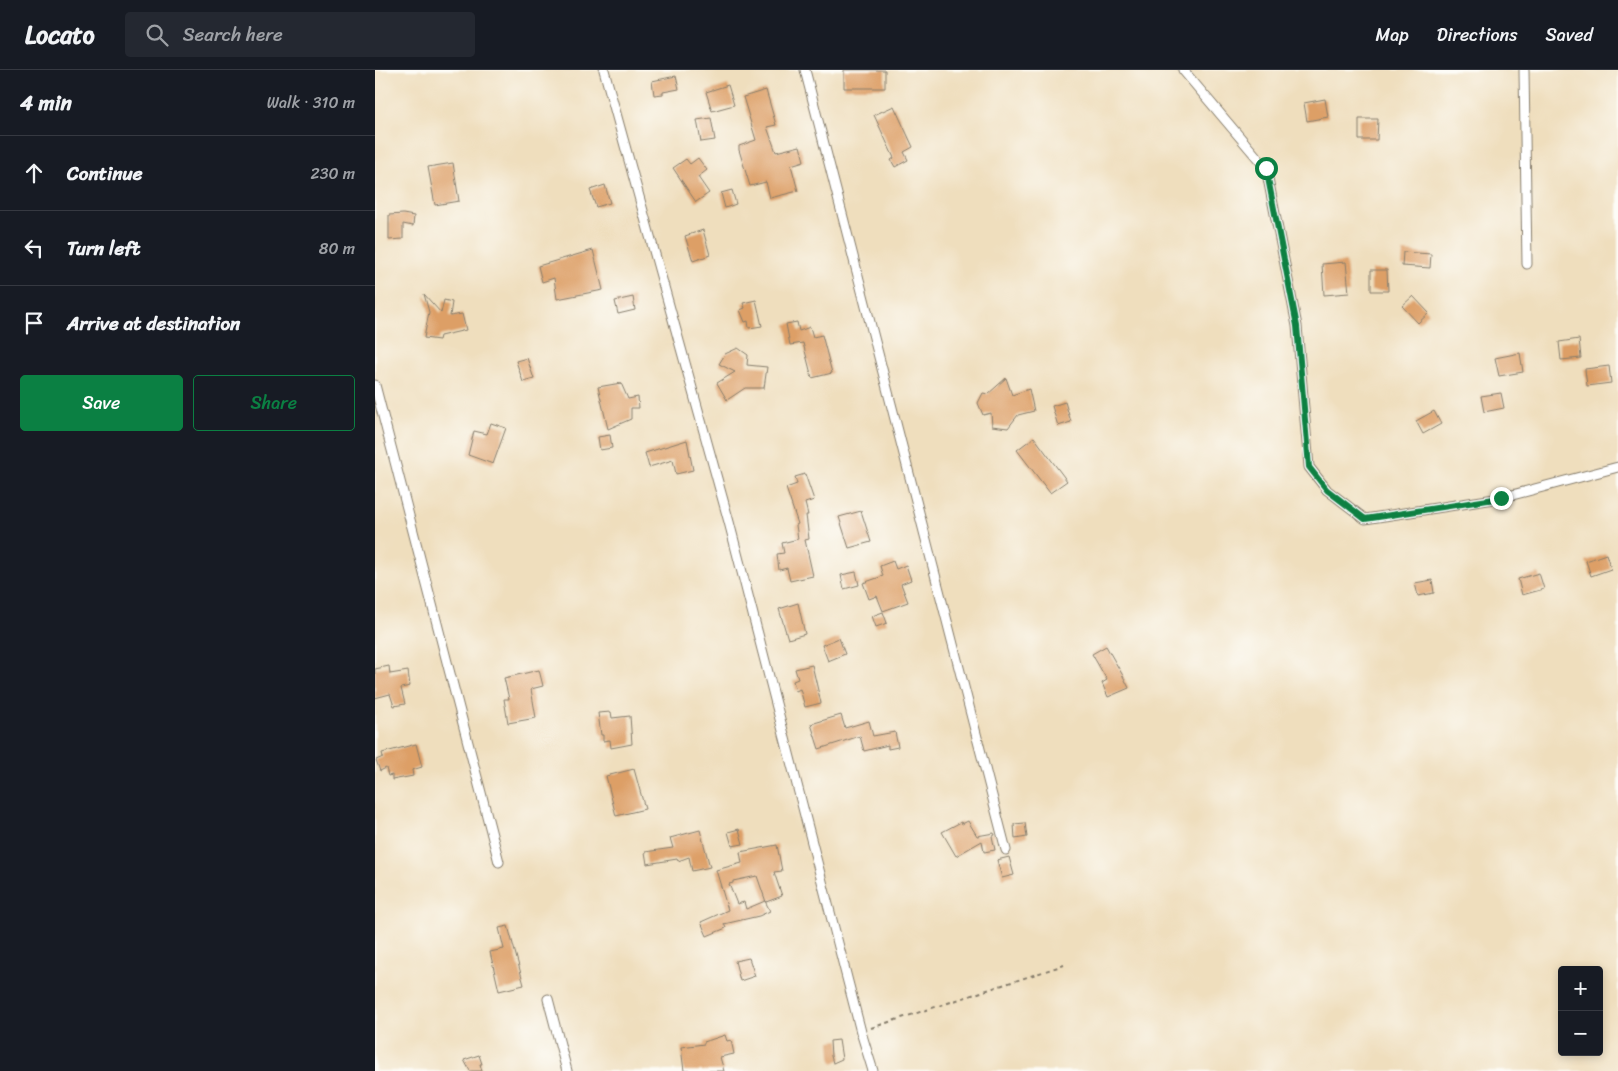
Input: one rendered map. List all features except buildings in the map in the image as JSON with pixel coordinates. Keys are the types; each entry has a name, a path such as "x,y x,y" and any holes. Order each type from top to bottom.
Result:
{"street":[{"path":"604,70 729,522 861,1032 873,1071"},
{"path":"805,70 1006,850"},
{"path":"1183,70 1266,168 1297,326 1309,467 1327,490 1365,519 1501,498 1618,467"},
{"path":"1524,70 1527,264"},
{"path":"375,385 499,862"},
{"path":"548,999 567,1071"}],"path":[{"path":"861,1032 1064,965"}],"route":[{"path":"1266,168 1297,326 1309,467 1327,490 1365,519 1501,498"}]}
